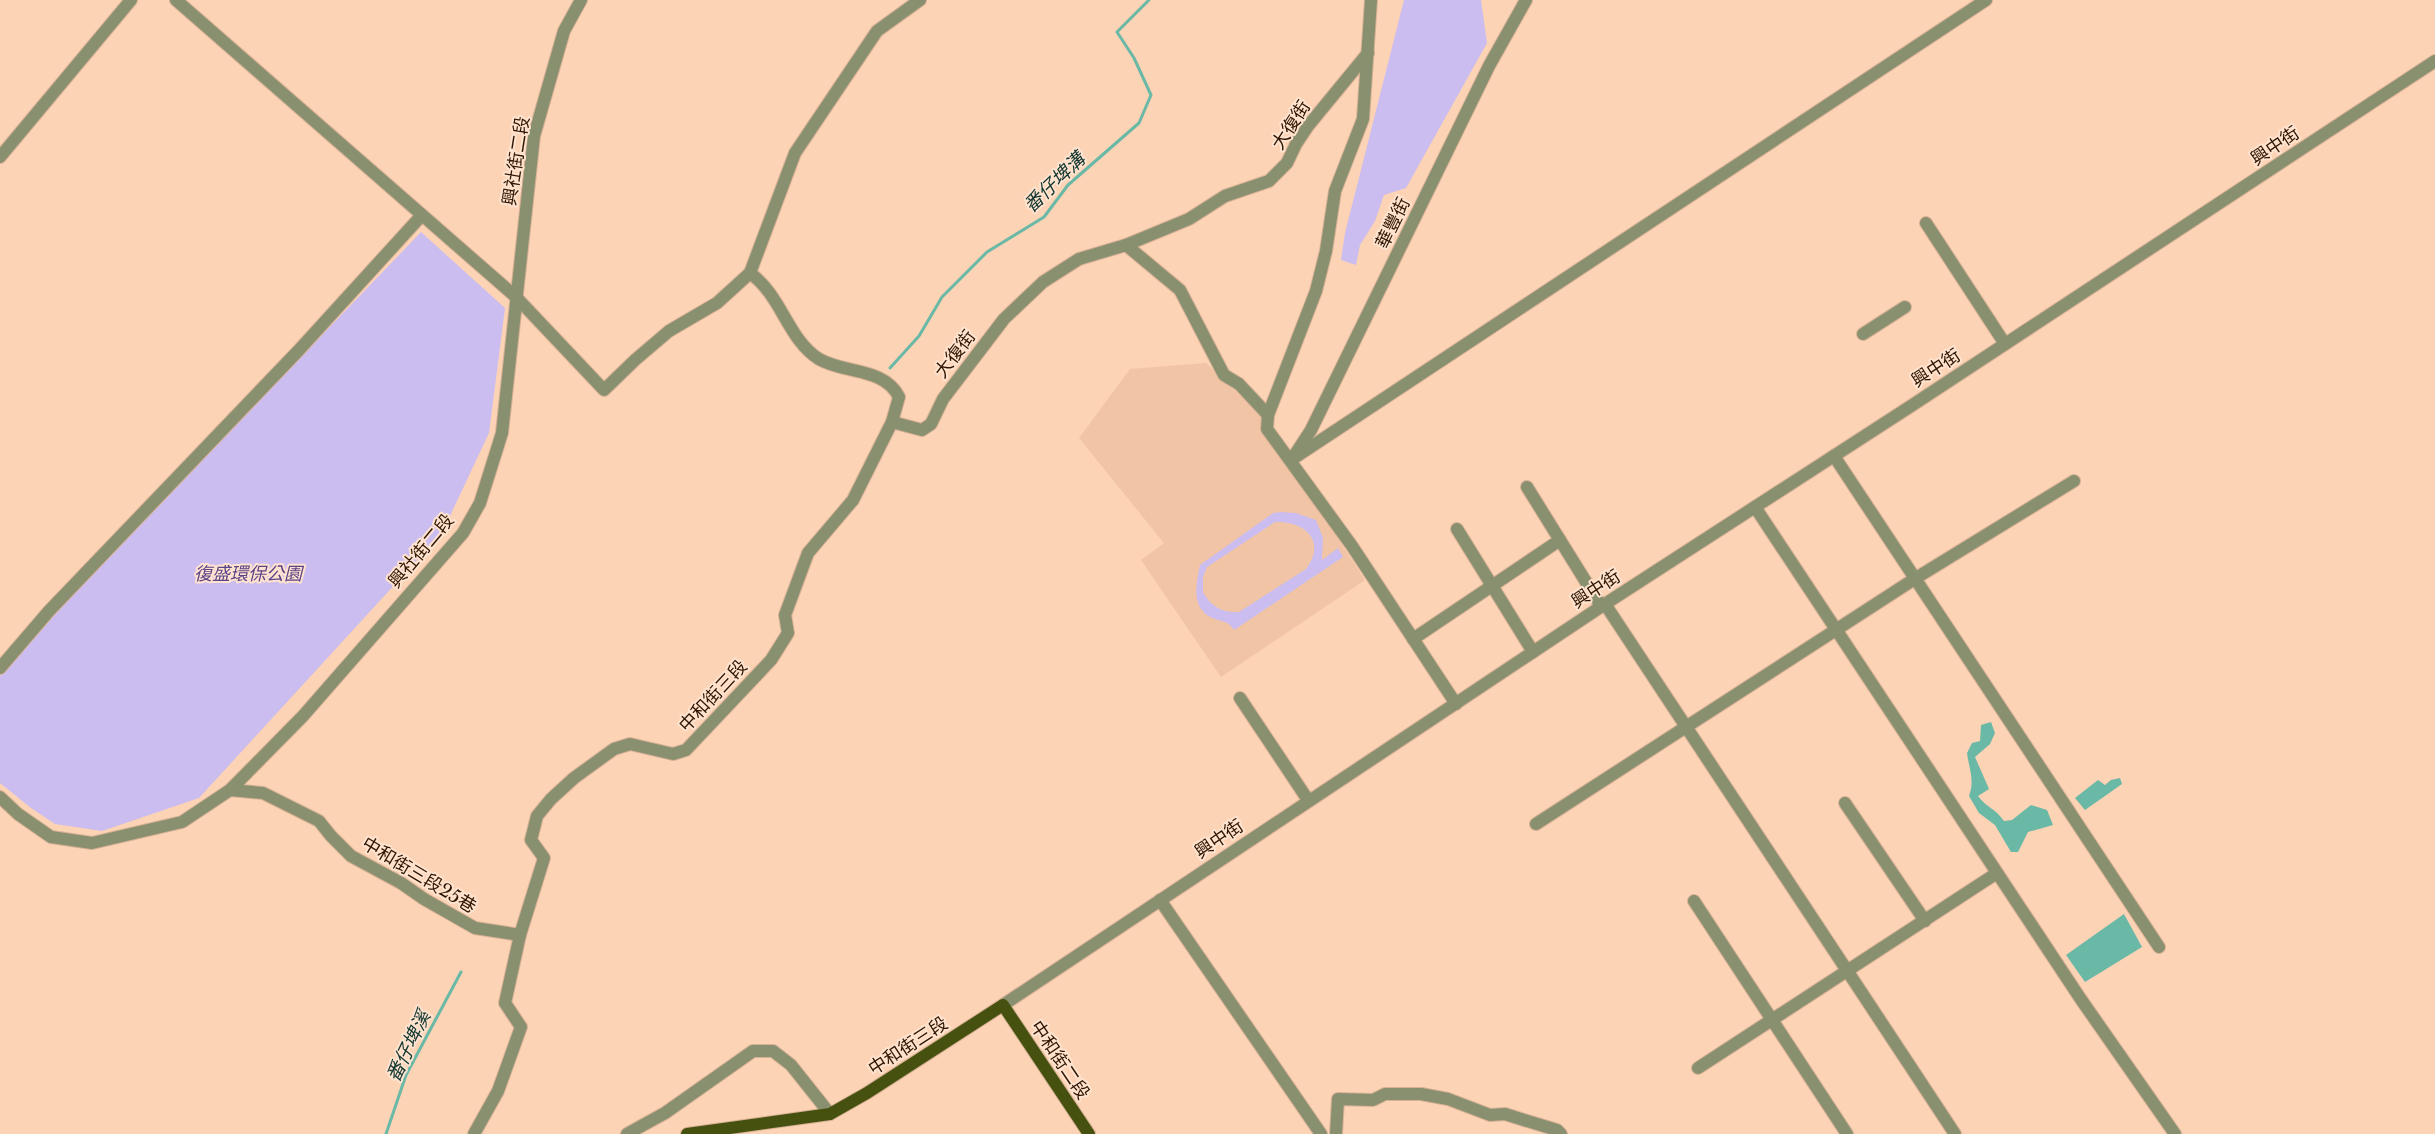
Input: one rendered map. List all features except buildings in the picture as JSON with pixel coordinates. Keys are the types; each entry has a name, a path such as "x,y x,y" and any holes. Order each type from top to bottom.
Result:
{"main road":[{"name":"中和街三段","path":"687,1134 830,1114 867,1093 1003,1005"},
{"name":"中和街二段","path":"1003,1005 1089,1134"}],"street":[{"path":"0,157 132,0"},
{"path":"176,0 516,296 604,390 662,337 716,303 750,273 795,153 877,31 920,0"},
{"name":"興社街二段","path":"0,797 18,814 51,836 92,843 182,822 230,790 303,716 463,533 480,503 502,433 534,136 564,31 581,0"},
{"path":"1370,0 1368,53 1362,119 1335,191 1326,251 1316,291 1268,415 1268,429 1413,638 1456,704"},
{"name":"華豐街","path":"1291,460 1311,430 1489,66 1526,0"},
{"path":"1291,460 1986,0"},
{"name":"大復街","path":"892,422 922,430 931,424 943,399 974,356 1004,319 1044,282 1079,260 1126,245 1189,219 1225,196 1269,181 1287,163 1296,144 1308,126 1368,53"},
{"name":"興中街","path":"1003,1005 1603,605 1834,456 2435,61"},
{"path":"0,668 49,611 299,350 422,215"},
{"path":"1926,223 2005,344"},
{"path":"1126,245 1180,290 1224,375 1239,384 1268,415"},
{"path":"750,273 761,281 778,303 799,340 819,359 884,380 894,386 899,397 892,422"},
{"path":"1863,334 1905,307"},
{"name":"中和街三段","path":"474,1134 498,1091 521,1027 505,1003 520,935 544,858 531,840 537,816 574,778 614,749 630,744 673,754 686,750 771,660 788,633 785,615 808,553 853,500 892,422"},
{"path":"1834,456 2159,946"},
{"path":"1536,824 1916,578 2074,481"},
{"path":"1527,487 1603,605 1956,1134"},
{"path":"1755,507 2080,998 2174,1134"},
{"path":"1457,529 1533,652"},
{"path":"1413,638 1560,540"},
{"path":"1240,698 1308,800"},
{"name":"中和街三段25巷","path":"230,790 264,793 318,821 330,836 351,856 401,883 424,899 475,928 520,935"},
{"path":"1845,802 1925,921"},
{"path":"1698,1068 1997,873"},
{"path":"1160,900 1321,1134"},
{"path":"1694,901 1847,1134"},
{"path":"627,1134 665,1113 753,1051 773,1051 791,1065 830,1114"},
{"path":"1336,1134 1338,1099 1373,1100 1385,1094 1421,1094 1448,1099 1490,1115 1505,1114 1544,1125 1557,1130 1561,1134"}],"shaded area":[{"path":"1206,363 1263,417 1288,461 1365,580 1221,677 1141,560 1164,543 1079,438 1130,369"}],"green space":[{"path":"1404,0 1481,0 1487,43 1406,188 1384,195 1375,221 1360,245 1356,265 1341,260 1345,233"},
{"name":"復盛環保公園","path":"421,232 505,308 489,433 442,533 199,798 102,831 55,824 31,808 0,783 0,676 174,482 274,385"},
{"path":"1273,513 1296,513 1316,520 1323,538 1322,560 1338,548 1343,557 1234,630 1228,623 1207,615 1198,603 1196,589 1200,565","holes":["1275,522 1286,523 1304,529 1310,535 1314,550 1312,559 1306,569 1239,612 1223,610 1210,602 1203,592 1203,577 1207,567"]}],"water":[{"path":"1991,722 1995,733 1990,744 1975,757 1989,789 1978,796 2004,821 2012,820 2031,805 2047,810 2053,825 2028,832 2018,852 2011,852 1995,825 1979,813 1969,796 1972,780 1967,753 1972,743 1980,741 1981,725"},
{"path":"2120,778 2122,784 2085,810 2075,798 2098,780 2105,785 2111,780"},
{"path":"2124,914 2142,947 2085,982 2066,955"}],"waterway":[{"name":"番仔埤溝","path":"890,368 919,336 942,297 987,252 1044,217 1068,185 1139,123 1151,95 1134,58 1117,32 1149,0"},
{"name":"番仔埤溪","path":"386,1134 406,1075 461,972"}]}
